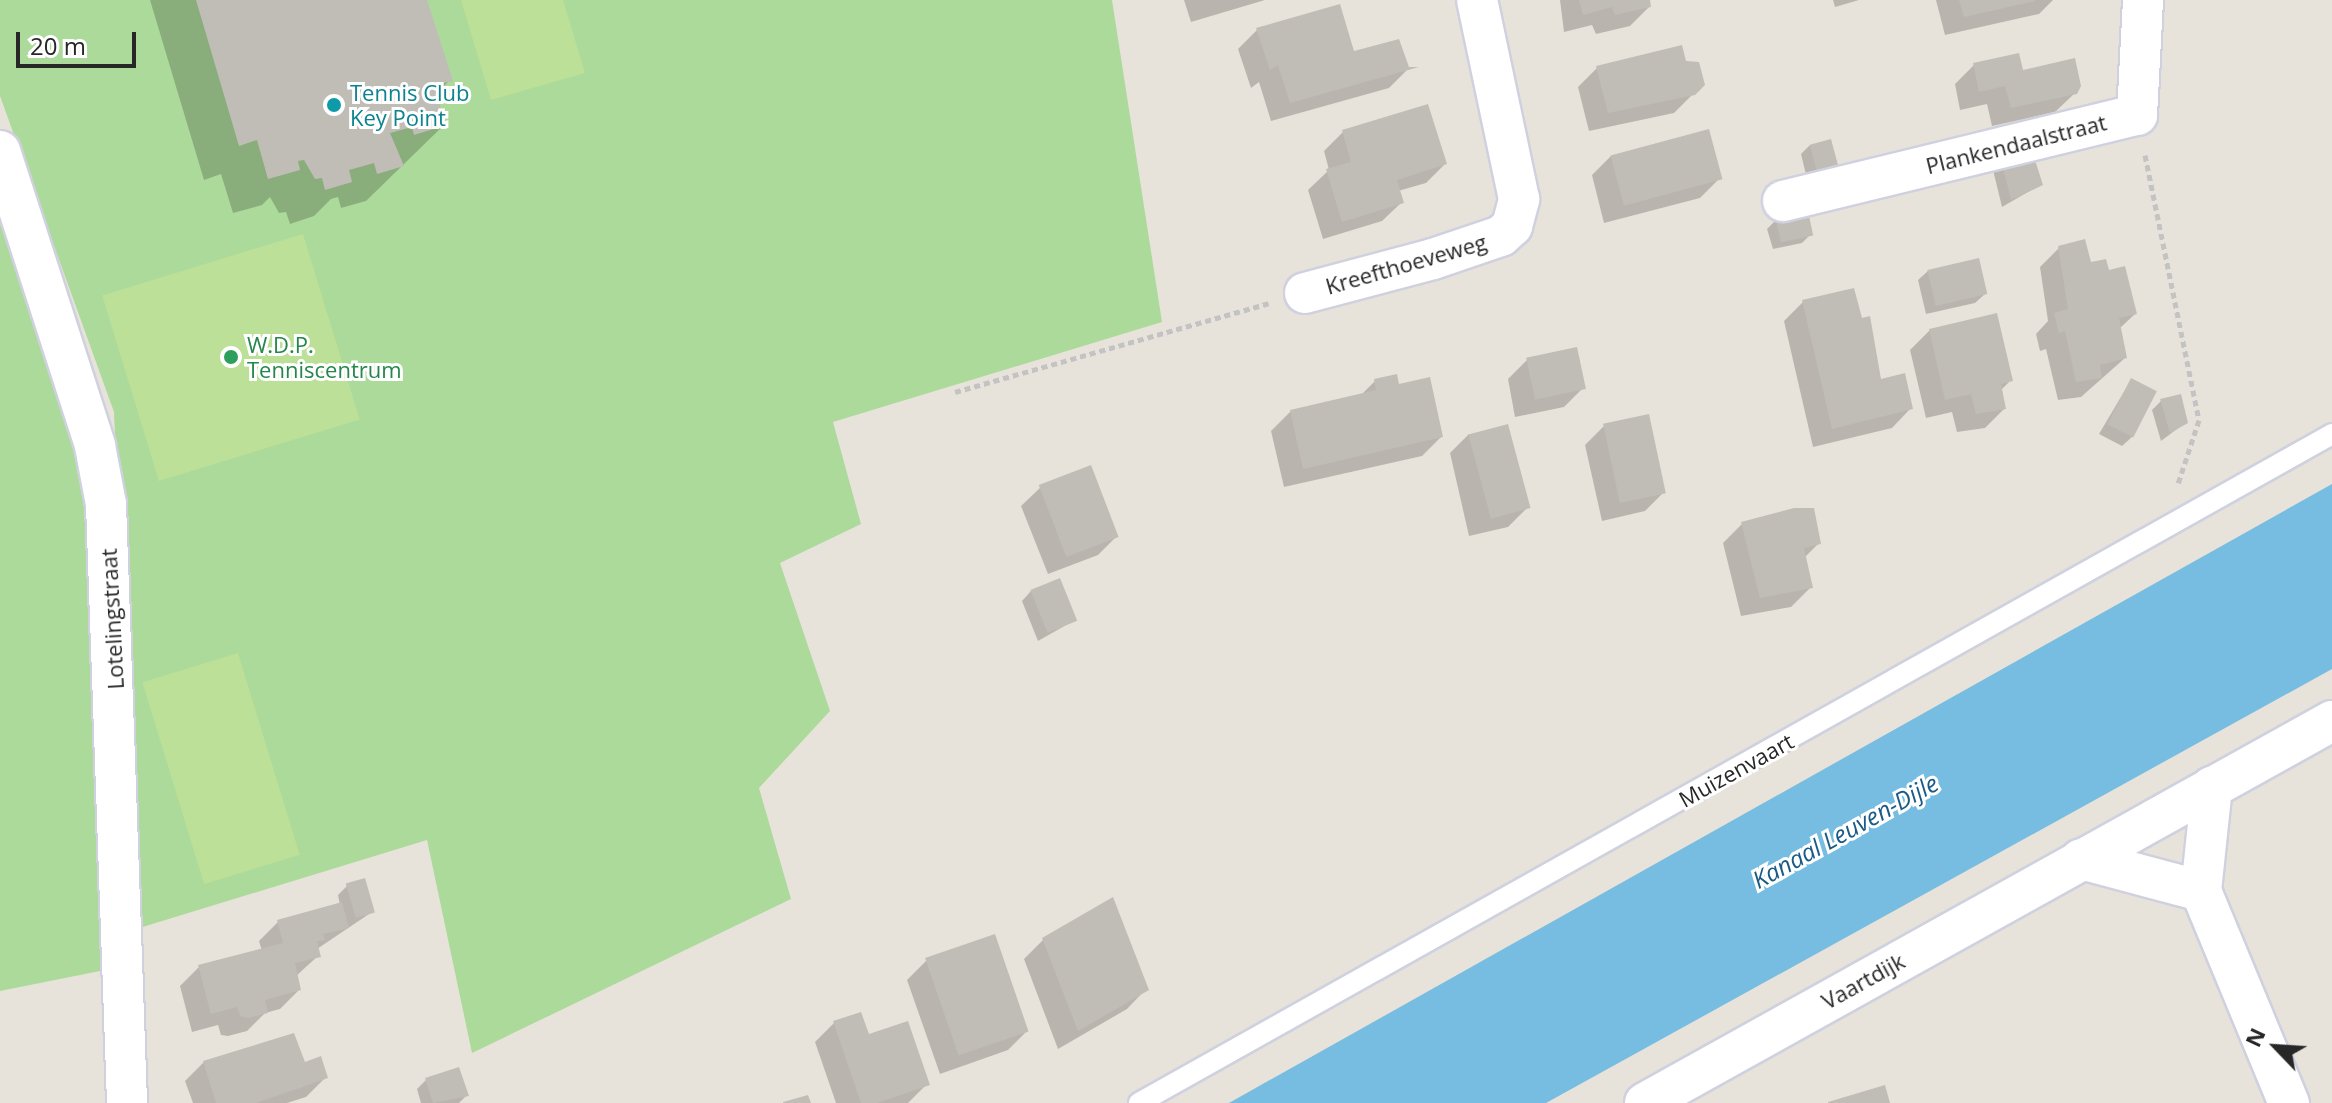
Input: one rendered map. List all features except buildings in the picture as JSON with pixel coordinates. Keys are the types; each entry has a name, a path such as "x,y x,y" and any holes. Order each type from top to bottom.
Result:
{"street":[{"name":"Kreefthoeveweg","path":"1305,293 1433,259 1501,236 1512,226 1519,199 1477,0"},
{"name":"Plankendaalstraat","path":"1783,201 2137,115 2143,0"},
{"name":"Lotelingstraat","path":"0,151 95,446 106,504 127,1103"},
{"name":"Vaartdijk","path":"1645,1103 2332,721"},
{"path":"2212,787 2201,891 2289,1103"},
{"path":"2081,859 2201,891"}],"lane":[{"name":"Muizenvaart","path":"1139,1103 2332,434"}],"path":[{"path":"2137,115 2199,420 2163,529"},
{"path":"955,392 1305,293"}],"green space":[{"path":"0,0 1112,0 1162,322 833,422 861,524 780,563 830,711 759,788 791,899 472,1053 427,840 136,929 114,412 0,96"},
{"path":"461,0 563,0 585,73 491,100"},
{"path":"0,210 94,495 114,837 100,971 0,991"},
{"name":"W.D.P. Tenniscentrum","path":"303,234 360,420 159,481 102,295"},
{"path":"238,653 300,855 204,884 142,682"}],"water":[{"name":"Kanaal Leuven-Dijle","path":"2332,484 2332,669 1546,1103 1229,1103"}],"place":[{"name":"Tennis Club Key Point","path":"334,105"},
{"name":"W.D.P. Tenniscentrum","path":"231,357"}]}
